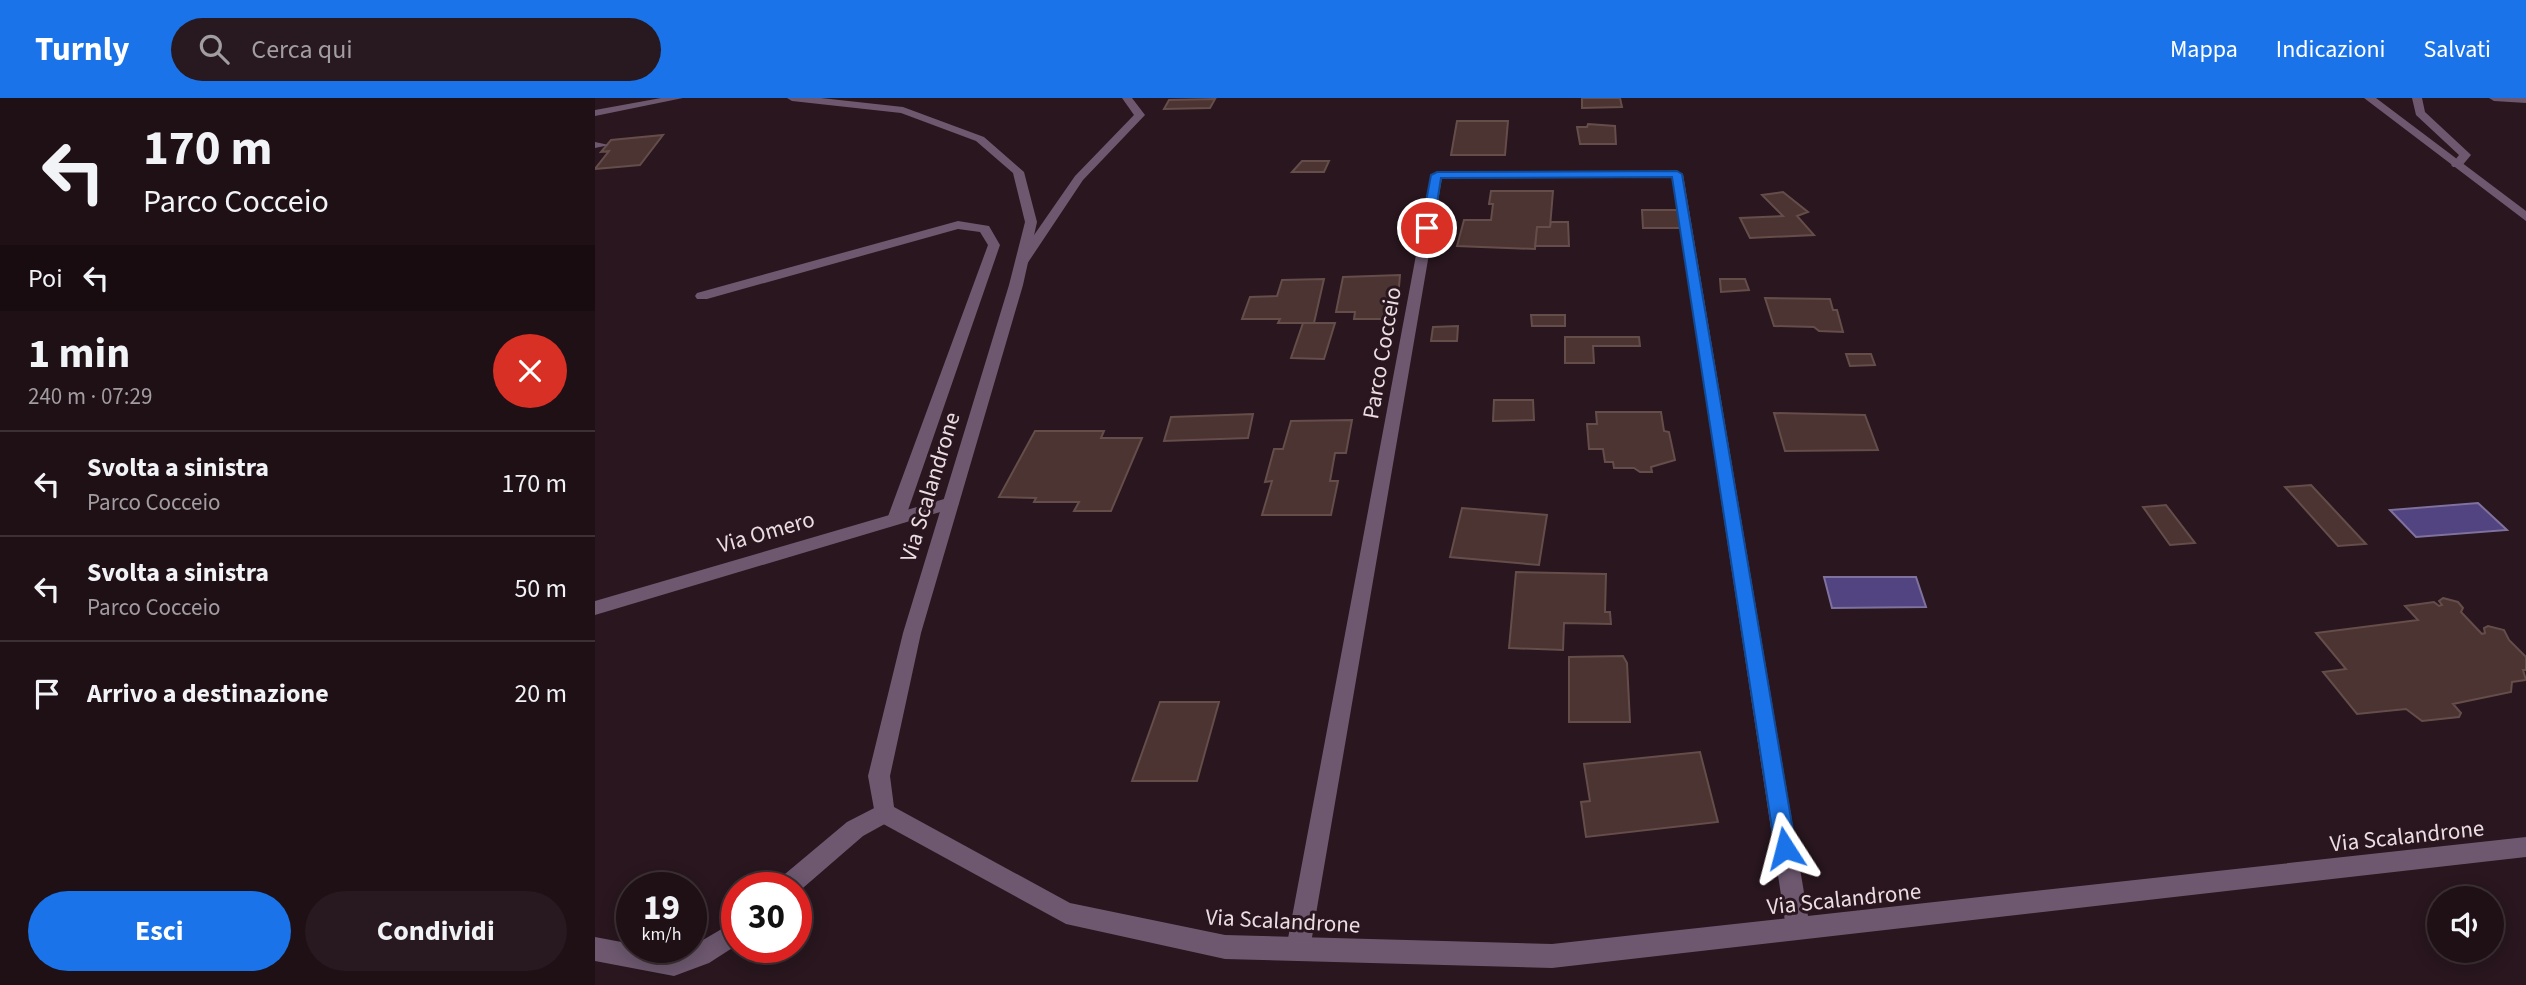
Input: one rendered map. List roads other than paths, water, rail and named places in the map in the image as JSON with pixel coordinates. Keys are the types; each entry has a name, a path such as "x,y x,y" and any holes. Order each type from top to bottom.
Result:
{"street":[{"path":"595,113 678,98"},
{"name":"Via Scalandrone","path":"792,98 903,110 980,139 1018,172 1031,222 1022,261 912,633 879,776 884,813 1066,913 1225,947 1552,956 2526,847"},
{"path":"1022,261 1079,178 1140,115 1127,98"},
{"path":"2368,98 2526,217"},
{"path":"2417,98 2420,113 2465,155 2457,165"},
{"path":"2494,98 2526,100"},
{"name":"Parco Cocceio","path":"1298,949 1437,175 1677,174 1798,928"},
{"path":"702,296 958,225 985,229 994,245 896,519"},
{"name":"Via Omero","path":"595,608 951,503"},
{"path":"804,872 855,828 884,813"},
{"path":"595,949 674,964 700,955 721,941"}]}
